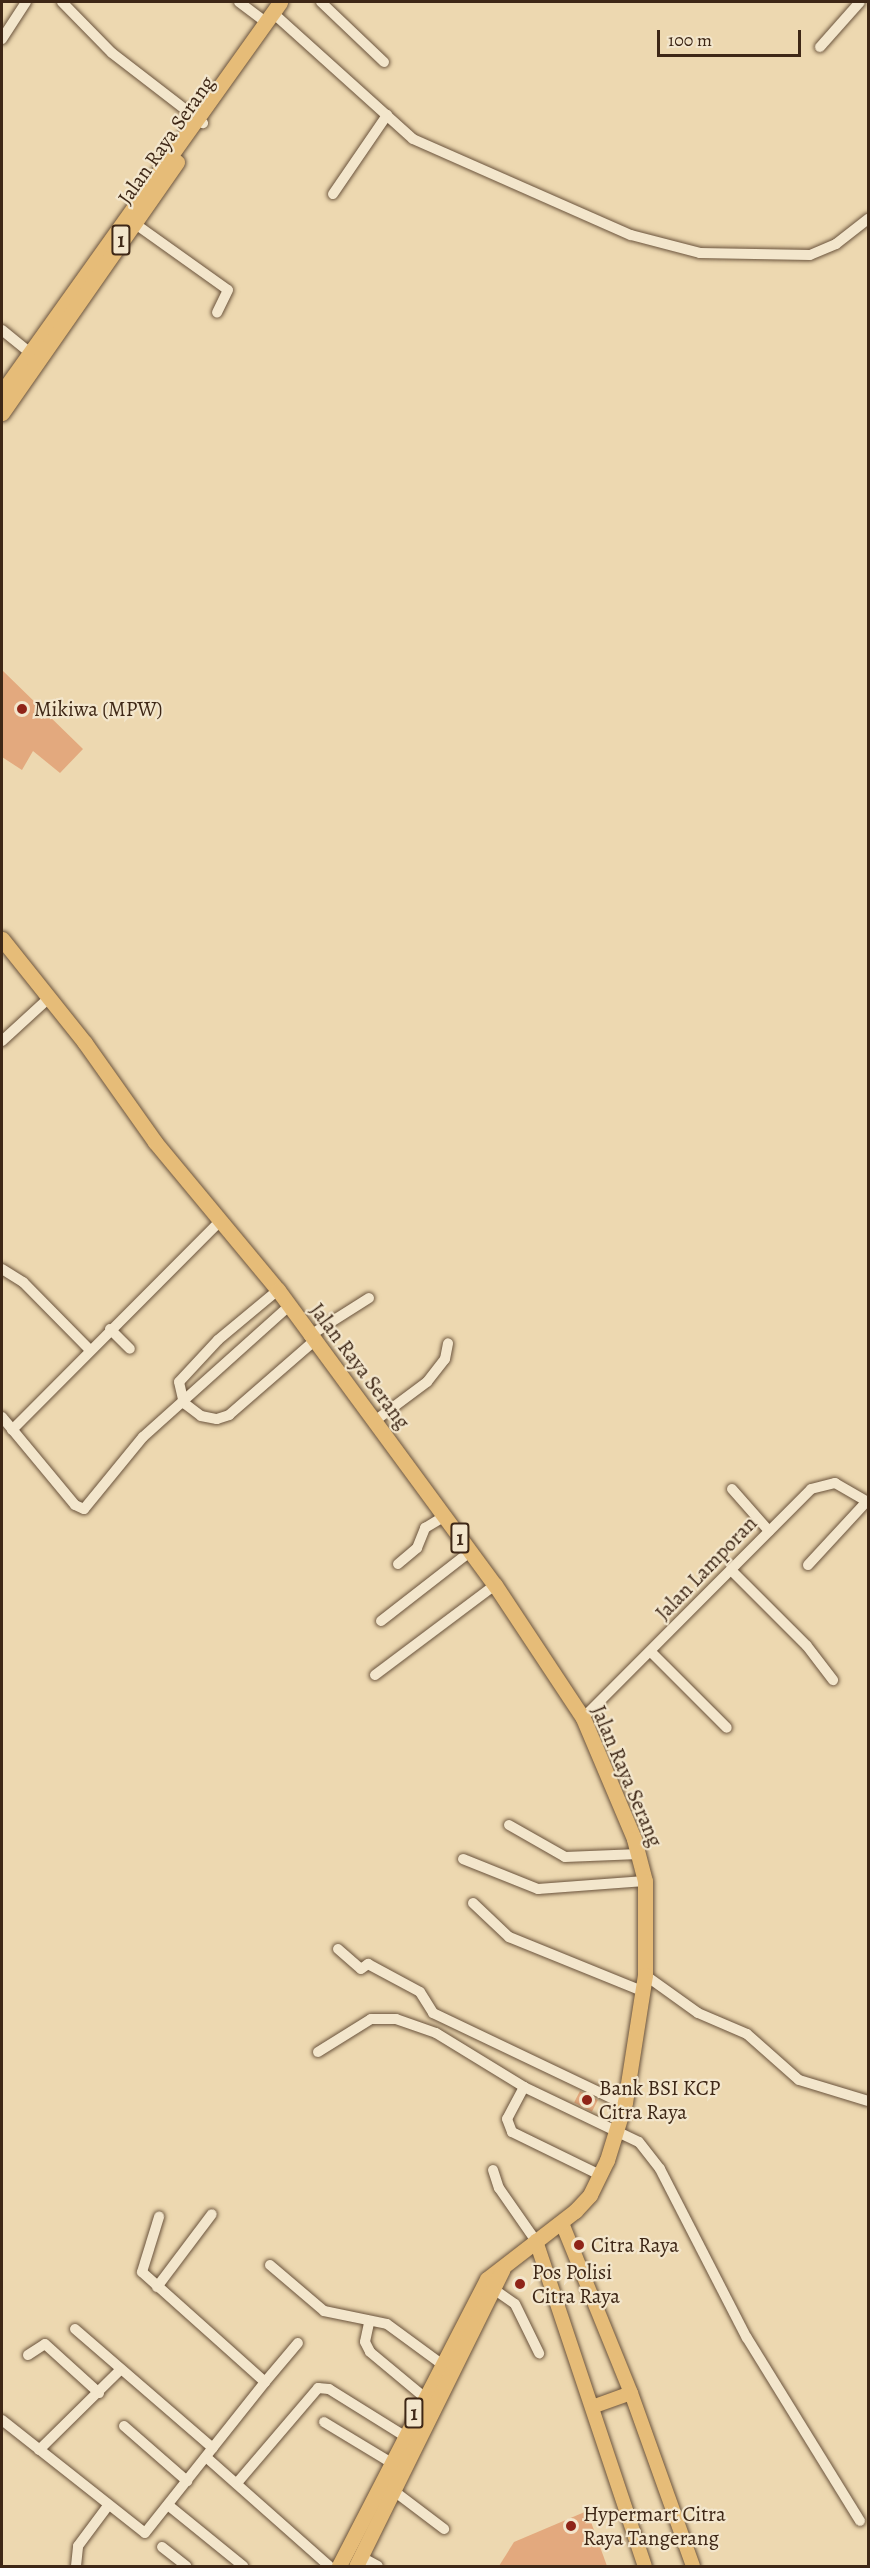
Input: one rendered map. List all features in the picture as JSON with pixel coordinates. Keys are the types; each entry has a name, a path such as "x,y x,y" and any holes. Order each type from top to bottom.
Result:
{"highway":[{"name":"Jalan Raya Serang","path":"2,412 34,355 199,121 235,78 236,66 273,12"},
{"name":"Jalan Raya Serang","path":"2,392 34,355 134,224 199,121"},
{"name":"Jalan Raya Serang","path":"2,939 50,998 155,1142 278,1290 311,1338 376,1420 495,1585 583,1718 639,1854 645,1881 645,1975 618,2131 600,2175 590,2195 562,2223 503,2269 487,2278 423,2396 339,2566"},
{"name":"Jalan Raya Serang","path":"358,2562 495,2290 503,2269"}],"main road":[{"path":"562,2223 631,2393 693,2566"},
{"path":"536,2241 645,2566"},
{"path":"592,2407 631,2393"}],"street":[{"path":"2,39 26,2"},
{"path":"62,2 112,53 199,121"},
{"path":"239,2 273,12 413,139 450,159 631,235 680,249 714,255 810,255 836,244 868,219"},
{"path":"321,2 384,62"},
{"path":"820,47 860,2"},
{"path":"333,194 387,116"},
{"path":"134,224 228,290 217,313"},
{"path":"2,330 34,355"},
{"path":"2,1041 50,998"},
{"path":"12,1430 221,1220"},
{"path":"2,1269 23,1282 90,1350"},
{"path":"278,1290 218,1341 179,1382 184,1402 201,1416 217,1419 229,1415 311,1338 369,1298"},
{"name":"Jalan Raya Serang","path":"2,1418 75,1505 84,1509 142,1437 184,1402 289,1306"},
{"path":"110,1329 130,1349"},
{"path":"376,1420 427,1382 445,1359 448,1343"},
{"name":"Jalan Lamporan","path":"583,1718 769,1531 819,1485 846,1486 868,1502"},
{"path":"732,1488 769,1531"},
{"path":"807,1565 868,1502"},
{"path":"398,1564 417,1548 424,1528 445,1516"},
{"path":"381,1621 471,1551"},
{"path":"731,1570 807,1646 833,1680"},
{"path":"375,1674 495,1585"},
{"path":"651,1652 727,1728"},
{"path":"509,1826 565,1857 639,1854"},
{"path":"463,1858 538,1889 645,1881"},
{"path":"473,1902 509,1937 642,1991"},
{"path":"338,1949 361,1969 368,1964 420,1992 433,2013 624,2104"},
{"path":"645,1975 698,2013 747,2034 799,2080 868,2101"},
{"path":"318,2052 366,2022 386,2016 436,2033 524,2087 618,2131 653,2157 747,2338 860,2521"},
{"path":"524,2087 507,2119 512,2132 600,2175"},
{"path":"493,2170 500,2188 536,2241"},
{"path":"157,2287 212,2214"},
{"path":"159,2217 141,2265 157,2287 265,2382"},
{"path":"270,2265 324,2311 348,2312 369,2323 387,2324 440,2363"},
{"path":"495,2290 519,2311 539,2353"},
{"path":"369,2323 365,2342 370,2352 423,2396"},
{"path":"75,2329 210,2452 237,2483 329,2566"},
{"path":"2,2420 107,2507 145,2533 298,2343"},
{"path":"28,2355 45,2344 99,2393"},
{"path":"39,2450 79,2407 99,2393 121,2369"},
{"path":"237,2483 318,2388 329,2389 403,2435"},
{"path":"324,2422 390,2462"},
{"path":"124,2426 187,2481"},
{"path":"393,2492 444,2529"},
{"path":"168,2505 243,2566"},
{"path":"76,2566 78,2546 107,2507"},
{"path":"162,2547 186,2566"},
{"path":"358,2562 378,2566"}],"building":[{"name":"Mikiwa (MPW)","path":"2,670 83,749 60,773 33,751 22,770 2,757"},
{"path":"580,2091 598,2100 592,2112 574,2103"},
{"name":"Hypermart Citra Raya Tangerang","path":"587,2511 607,2566 499,2566 514,2542"}],"place":[{"name":"Mikiwa (MPW)","path":"22,709"},
{"name":"Bank BSI KCP Citra Raya","path":"587,2100"},
{"name":"Citra Raya","path":"579,2245"},
{"name":"Pos Polisi Citra Raya","path":"520,2284"},
{"name":"Hypermart Citra Raya Tangerang","path":"571,2526"}]}
